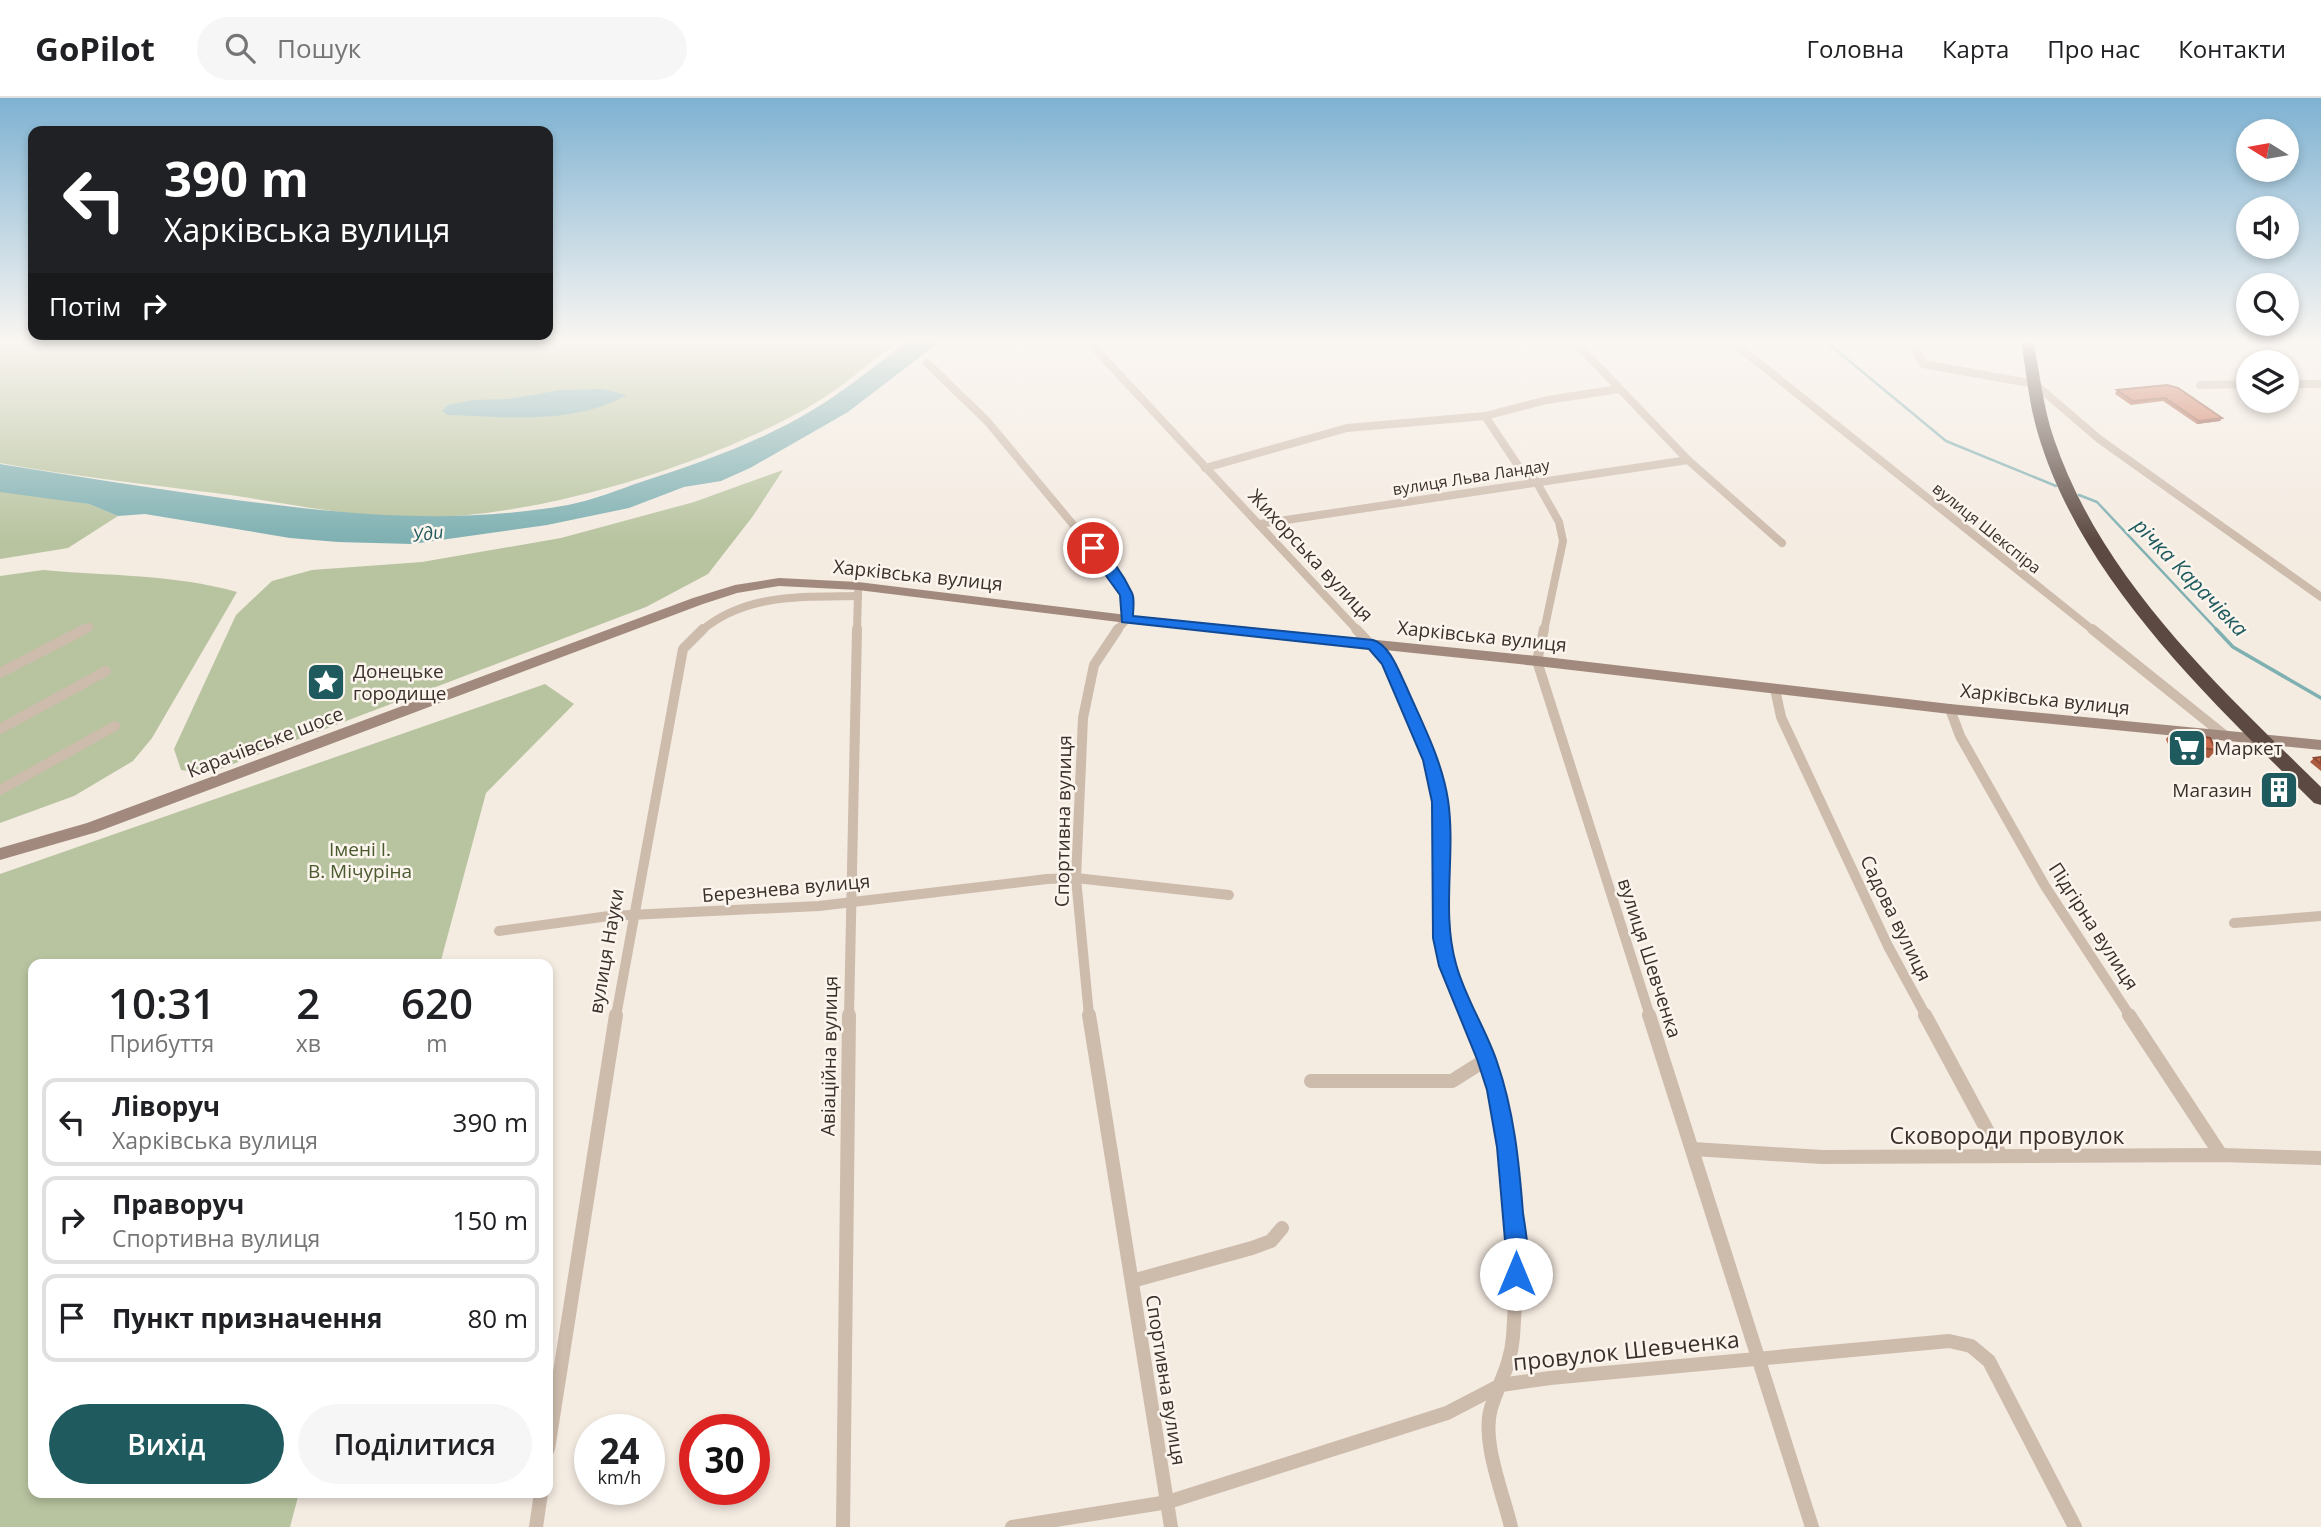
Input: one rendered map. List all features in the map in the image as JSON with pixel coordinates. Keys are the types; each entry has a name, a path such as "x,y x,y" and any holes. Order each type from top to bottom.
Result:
{"highway":[{"path":"2040,407 2049,447 2070,497 2134,597 2182,656 2321,798"}],"main road":[{"name":"Харківська вулиця","path":"698,601 735,589 779,582 1537,661 1950,709 2321,745"},
{"name":"Карачівське шосе","path":"0,854 91,828 698,601"}],"street":[{"path":"972,407 1111,569 1127,595 1127,619"},
{"name":"Жихорська вулиця","path":"1148,407 1388,663 1431,760 1440,802 1441,938 1447,966 1487,1059 1497,1090 1507,1147 1517,1252 1513,1339 1509,1366 1491,1409 1488,1435 1511,1527"},
{"path":"1205,468 1347,428 1485,416 1521,407"},
{"path":"1637,407 1688,460 1782,543"},
{"name":"вулиця Шекспіра","path":"1813,407 2228,738"},
{"path":"2061,407 2099,439 2321,597"},
{"name":"вулиця Шевченка","path":"1485,416 1519,467 1536,481 1559,522 1563,541 1537,661 1812,1527"},
{"name":"вулиця Льва Ландау","path":"1259,524 1688,460"},
{"name":"Авіаційна вулиця","path":"843,1527 850,903 858,591"},
{"name":"вулиця Науки","path":"553,1417 611,1042 683,649 705,627 731,609 776,600 858,591"},
{"name":"Спортивна вулиця","path":"1127,619 1109,639 1094,665 1083,718 1076,878 1084,985 1171,1527"},
{"path":"0,673 89,627"},
{"path":"0,729 106,671"},
{"name":"Садова вулиця","path":"1776,689 1781,717 1888,946 2001,1156"},
{"name":"Підгірна вулиця","path":"1950,709 1960,736 2046,886 2221,1155"},
{"path":"0,790 115,726"},
{"name":"Березнева вулиця","path":"499,931 610,916 768,910 850,903 1001,881 1076,878 1229,895"},
{"path":"2234,923 2321,916"},
{"path":"1311,1081 1452,1081 1487,1059"},
{"name":"Сковороди провулок","path":"1693,1149 1822,1157 2221,1155 2321,1158"},
{"path":"1132,1282 1252,1248 1271,1241 1282,1228"},
{"name":"провулок Шевченка","path":"1012,1527 1168,1502 1447,1413 1501,1385 1550,1378 1949,1341 1971,1346 1989,1361 2075,1527"},
{"path":"536,1527 540,1498"}],"green space":[{"path":"0,407 809,407 718,450 630,482 535,505 442,517 376,516 330,511 0,463"},
{"name":"Донецьке городище","path":"783,470 753,516 708,574 646,607 207,774 181,770 174,749 236,615 272,581 312,570 422,562 561,538 694,502"},
{"path":"0,489 89,504 118,516 68,548 0,559"},
{"path":"43,570 165,579 237,592 152,738 133,761 74,796 0,823 0,576"},
{"name":"Імені І. В. Мічуріна","path":"545,684 574,704 486,793 441,959 28,959 28,1498 298,1498 290,1527 0,1527 0,874"}],"water":[{"path":"446,407 600,407 539,417 448,415 442,411"},
{"name":"Уди","path":"818,407 855,407 750,468 721,481 684,487 629,508 547,525 412,544 290,538 145,514 118,516 89,504 0,492 0,464 320,510 402,516 484,515 526,511 568,505 597,497 693,464 742,446"}],"building":[{"path":"2178,407 2205,407 2222,418 2199,421"},
{"path":"2172,732 2210,738 2216,750 2177,744"}],"waterway":[{"name":"річка Карачівка","path":"1905,407 1946,441 2056,486"},
{"name":"річка Карачівка","path":"2079,495 2097,502 2218,631"},
{"name":"річка Карачівка","path":"2216,629 2233,647 2321,698"}],"place":[{"name":"Донецьке городище","path":"326,682"},
{"name":"Маркет","path":"2187,748"},
{"name":"Магазин","path":"2279,790"}],"route":[{"path":"1093,548 1111,569 1127,595 1127,619 1373,645 1388,663 1431,760 1440,802 1441,938 1447,966 1487,1059 1497,1090 1507,1147 1517,1252 1516,1274"}]}
